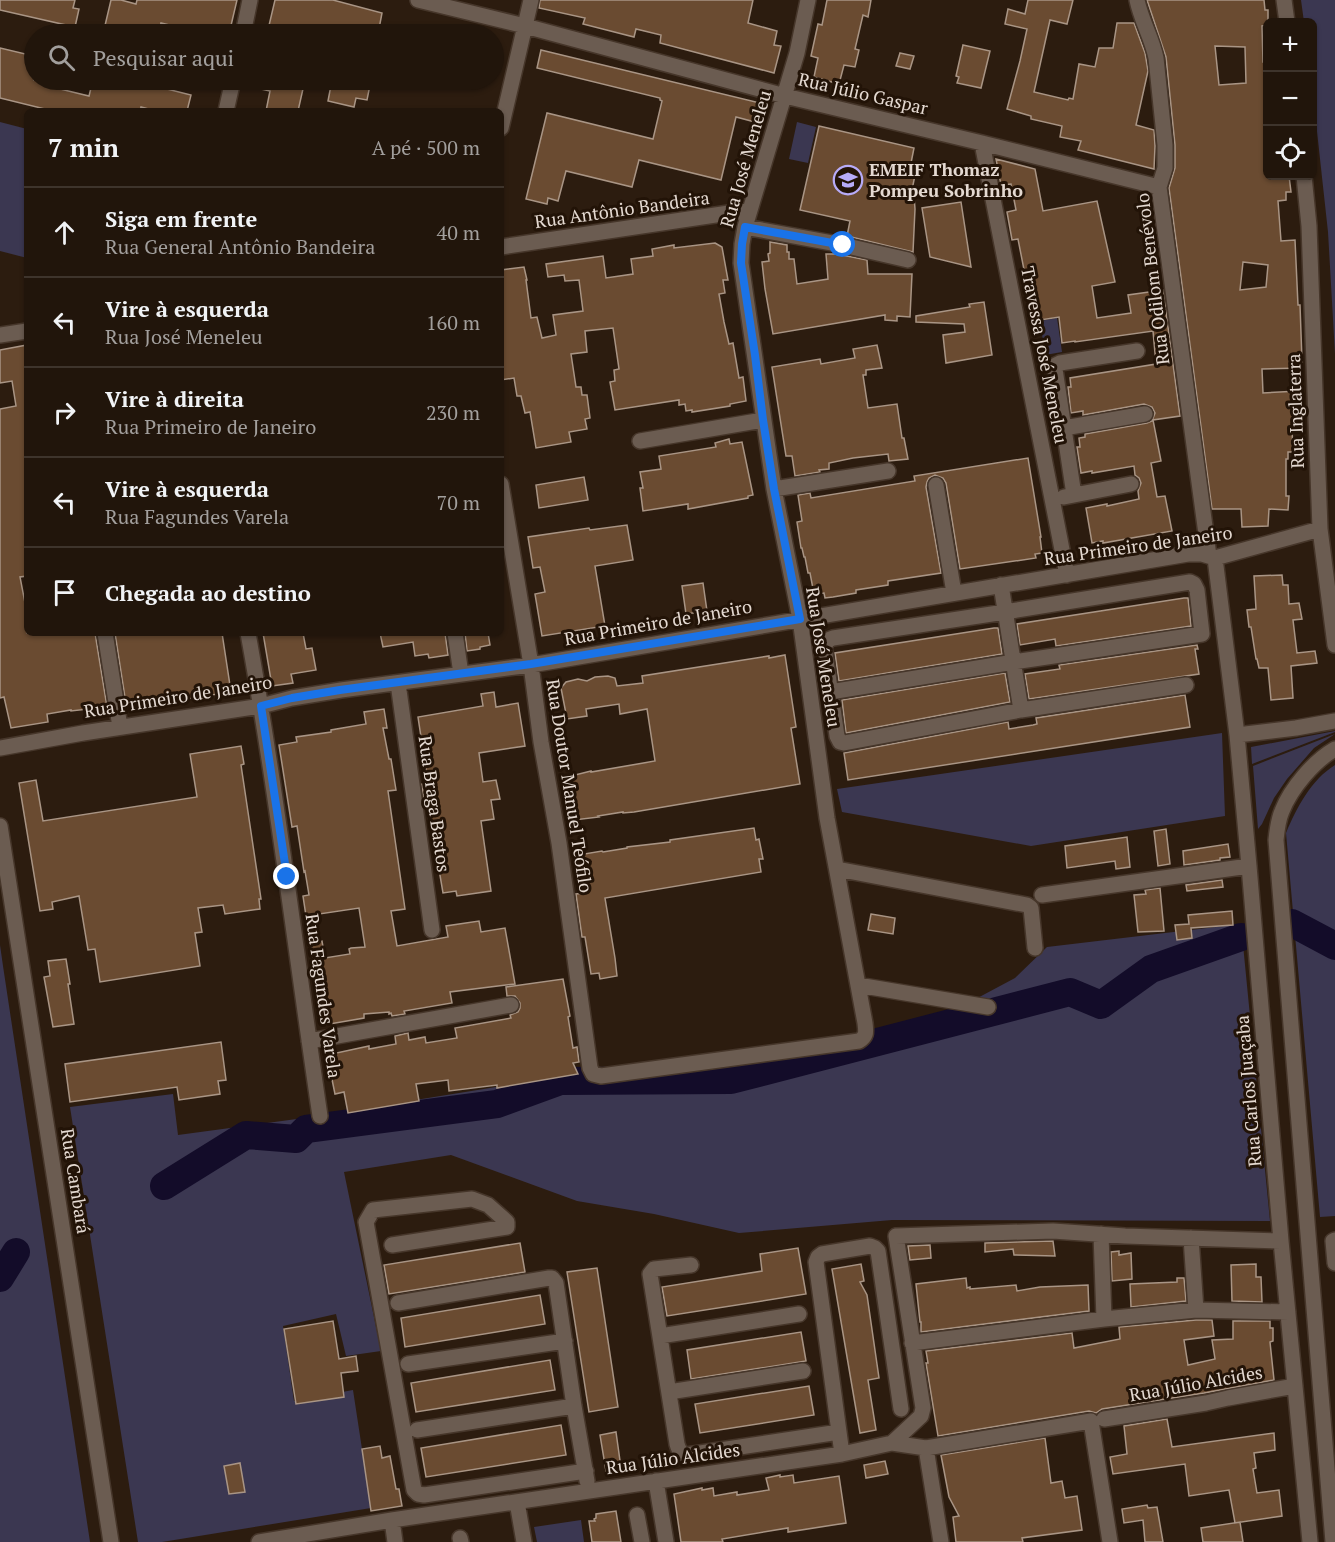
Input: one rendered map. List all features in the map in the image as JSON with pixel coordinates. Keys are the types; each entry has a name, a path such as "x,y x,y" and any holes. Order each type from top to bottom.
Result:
{"street":[{"path":"245,24 250,0"},
{"name":"Rua Júlio Gaspar","path":"418,0 525,26 785,96 1159,187"},
{"path":"504,115 531,0"},
{"name":"Rua José Meneleu","path":"588,1059 593,1074 601,1076 859,1041 866,1033 827,818 800,619 774,489 741,263 745,227 797,53 808,0"},
{"name":"Rua Odilom Benévolo","path":"1137,0 1154,46 1165,145 1165,168 1159,187 1237,735"},
{"path":"1284,0 1286,18"},
{"path":"227,108 231,90"},
{"name":"Travessa José Meneleu","path":"982,143 1067,575"},
{"name":"Rua Inglaterra","path":"1304,180 1309,226 1320,529 1335,645"},
{"name":"Rua Antônio Bandeira","path":"504,248 750,210"},
{"path":"745,227 843,245 908,260"},
{"path":"0,335 24,331"},
{"path":"1074,495 1056,366 1060,363 1137,351"},
{"path":"1064,428 1145,414"},
{"path":"640,441 763,420"},
{"path":"774,489 888,471"},
{"path":"1052,500 1131,484"},
{"path":"936,485 954,593"},
{"name":"Rua Doutor Manuel Teófilo","path":"504,502 559,843 588,1059"},
{"name":"Rua Primeiro de Janeiro","path":"0,747 261,706 340,690 531,664 1188,554 1212,557 1320,529"},
{"path":"830,692 1202,634 1197,590 1190,582 833,638 828,640 824,647 830,692 837,736 840,742 844,743 1022,710 1186,685"},
{"path":"1001,585 1022,710"},
{"path":"105,636 120,727"},
{"name":"Rua Fagundes Varela","path":"249,636 287,877 320,1116"},
{"path":"455,636 461,674"},
{"name":"Rua Braga Bastos","path":"398,683 432,930"},
{"path":"1237,735 1335,721"},
{"name":"Rua Carlos Juaçaba","path":"1237,735 1310,1542"},
{"path":"1333,1542 1276,840 1278,822 1286,803 1312,767 1335,749"},
{"name":"Rua Cambará","path":"0,826 111,1542"},
{"path":"1042,895 1249,866"},
{"path":"837,869 1028,905 1032,912 1035,948"},
{"path":"858,985 988,1007"},
{"path":"309,1041 511,1005"},
{"path":"392,1245 507,1227 507,1222 488,1205 472,1198 373,1210 366,1222 414,1490 424,1495 586,1471"},
{"path":"892,1443 921,1416 922,1412 896,1236 1053,1231 1281,1241"},
{"path":"1101,1234 1104,1319"},
{"path":"1191,1238 1196,1310"},
{"path":"1308,1241 1334,1240 1335,1263"},
{"path":"842,1454 816,1262 822,1254 870,1246 878,1251 901,1409"},
{"path":"691,1264 654,1269 650,1274 676,1444 679,1451 683,1455 839,1432"},
{"path":"398,1303 552,1278 556,1282 589,1491"},
{"path":"912,1343 1196,1310 1288,1312"},
{"path":"660,1336 799,1314"},
{"path":"408,1364 566,1341"},
{"path":"669,1392 803,1371"},
{"name":"Rua Júlio Alcides","path":"259,1542 392,1520 842,1454 892,1443 926,1448 1206,1403 1295,1386"},
{"path":"417,1430 574,1406"},
{"path":"1098,1420 1110,1542"},
{"path":"926,1448 941,1542"},
{"path":"656,1481 666,1542"},
{"path":"517,1502 524,1542"},
{"path":"637,1515 642,1542"},
{"path":"392,1520 395,1542"}],"shaded area":[{"path":"1301,0 1335,0 1335,354 1328,232 1317,132 1317,18 1303,18"},
{"path":"0,122 24,128 24,257 0,251"},
{"path":"797,122 816,127 808,163 789,159"},
{"path":"1057,318 1062,352 1045,355 1040,321"},
{"path":"1335,732 1252,764 1251,747"},
{"path":"1222,733 1225,816 1031,846 842,812 837,789"},
{"path":"1335,734 1314,748 1287,779 1258,829 1253,766"},
{"path":"1335,765 1335,1216 1320,1217 1286,833 1312,786"},
{"path":"1241,924 1270,1221 892,1220 739,1233 654,1214 577,1201 451,1155 344,1172 381,1351 346,1356 336,1314 283,1326 294,1401 353,1390 371,1508 162,1542 138,1542 70,1107 173,1094 178,1135 304,1118 582,1073 771,1050 940,1018 1015,978 1047,947"},
{"path":"0,945 3,966 90,1542 0,1542"},
{"path":"581,1520 584,1542 537,1542 534,1527"}],"building":[{"path":"0,0 75,0 73,8 79,9 76,24 62,24 0,10"},
{"path":"111,0 136,4 137,0 237,0 231,24 105,24"},
{"path":"275,0 333,0 382,13 380,24 269,24"},
{"path":"540,0 753,0 748,23 777,31 774,45 781,46 774,73 660,43 661,35 636,29 634,37 583,24 585,18 539,8"},
{"path":"827,0 871,0 868,17 863,15 855,49 859,50 855,67 844,65 839,84 814,77 818,58 811,56 818,24 822,25"},
{"path":"1028,0 1073,0 1067,24 1050,20 1034,92 1068,100 1073,99 1079,64 1095,67 1099,48 1113,48 1117,23 1134,23 1145,53 1148,71 1136,125 1154,130 1154,169 1078,150 1081,141 1060,137 1062,126 1031,119 1031,116 1007,109 1027,29 1005,24 1008,9 1025,14"},
{"path":"1147,0 1264,0 1268,18 1263,18 1262,26 1263,180 1290,180 1291,192 1286,192 1286,200 1278,201 1281,241 1295,240 1302,361 1302,368 1262,369 1263,393 1298,391 1301,429 1292,429 1293,452 1288,452 1288,459 1286,459 1288,510 1269,509 1268,526 1242,527 1241,509 1212,509 1169,188 1175,168 1175,145 1166,57","holes":["1215,46 1245,47 1246,83 1219,85","1243,262 1268,265 1266,287 1240,290"]},
{"path":"963,45 990,51 981,88 957,83 959,77 956,76"},
{"path":"0,48 24,54 24,90 64,90 89,96 90,90 171,90 191,95 188,108 41,108 0,98"},
{"path":"541,50 760,103 755,122 736,117 721,180 639,160 632,187 566,171 558,201 548,198 547,204 526,199 547,113 653,139 662,101 660,98 537,68"},
{"path":"900,53 914,56 910,69 896,66"},
{"path":"265,90 303,90 299,108 267,108 270,91"},
{"path":"330,90 369,90 367,100 356,98 354,107 328,101"},
{"name":"EMEIF Thomaz Pompeu Sobrinho","path":"819,126 914,148 909,173 915,175 911,195 914,196 915,209 913,252 847,236 850,221 800,210"},
{"path":"996,159 1035,169 1043,211 1097,201 1115,282 1092,286 1097,318 1131,313 1128,295 1163,290 1180,416 1153,420 1161,461 1151,463 1157,497 1165,496 1172,531 1092,543 1086,508 1139,499 1138,491 1141,483 1135,475 1134,466 1081,473 1077,447 1080,447 1079,438 1085,437 1085,434 1147,423 1152,421 1155,413 1152,407 1144,404 1083,415 1083,411 1071,413 1068,387 1071,387 1070,378 1156,364 1153,331 1062,343 1059,317 1034,321 1018,239 1012,240 1007,212 1016,210 1011,184 1001,185"},
{"path":"961,202 971,267 930,257 922,208"},
{"path":"770,242 787,245 789,259 794,259 797,284 828,279 826,254 867,260 868,274 912,274 910,317 897,316 897,321 885,320 885,315 773,334 762,262 769,261"},
{"path":"715,243 722,247 728,280 723,280 725,293 719,294 729,344 733,343 739,378 743,377 746,401 692,412 692,410 686,411 685,404 679,405 679,400 615,410 610,382 615,381 614,370 619,369 613,328 585,331 587,352 571,354 576,387 581,387 582,395 587,395 590,418 585,419 587,429 569,432 571,442 536,448 530,412 525,413 521,396 517,396 514,378 504,380 504,270 524,267 531,318 537,317 542,338 556,335 553,315 583,311 579,280 565,281 564,275 548,277 546,264 603,256 606,278 633,274 631,259 653,256 652,249 674,245 674,248"},
{"path":"984,302 992,355 946,363 943,335 965,332 964,324 916,322 916,316 970,307 969,304"},
{"path":"877,345 882,368 866,370 866,375 863,375 868,408 897,404 908,459 889,461 888,454 853,458 829,463 829,469 819,470 820,472 795,476 792,456 786,456 772,367 820,359 821,364 855,358 853,349"},
{"path":"24,346 24,576 20,577 24,598 24,636 95,636 107,707 47,714 48,722 11,728 4,697 0,698 0,409 16,406 12,381 0,383 0,350"},
{"path":"729,439 730,444 742,442 753,495 748,498 688,509 688,504 643,511 640,472 661,469 659,456 716,447 715,443"},
{"path":"1028,458 1041,537 1042,553 1035,554 1036,558 960,569 946,483 943,478 935,475 929,478 926,487 941,573 888,581 888,585 856,590 856,593 833,597 825,598 824,593 814,594 810,573 808,573 801,548 797,522 802,521 798,495 810,493 811,498 915,481 914,476"},
{"path":"584,477 588,500 539,508 536,485"},
{"path":"627,525 633,560 595,566 605,626 542,636 535,594 545,592 540,567 533,568 528,537"},
{"path":"1282,575 1283,585 1288,585 1289,604 1299,603 1302,619 1293,620 1297,653 1315,651 1317,663 1291,666 1293,698 1271,700 1268,668 1259,668 1247,610 1256,609 1254,576"},
{"path":"703,583 707,611 686,614 682,586"},
{"path":"1188,598 1191,626 1056,646 1055,639 1020,645 1017,624"},
{"path":"998,628 1002,654 839,681 835,653"},
{"path":"115,636 222,636 231,692 174,701 173,696 126,704"},
{"path":"264,636 304,636 306,649 312,648 316,670 291,674 293,683 272,686"},
{"path":"381,636 445,636 448,655 429,658 428,654 415,656 413,642 383,647"},
{"path":"465,636 488,636 490,645 467,651"},
{"path":"1197,645 1198,649 1195,649 1199,674 1029,699 1025,674 1060,669 1059,665"},
{"path":"785,655 796,727 791,728 800,784 574,820 567,777 655,761 647,709 620,714 619,704 586,709 587,716 567,719 561,688 566,682 578,679 587,681 595,677 608,676 615,678 617,686 643,683 642,676"},
{"path":"1005,673 1010,702 846,733 842,700"},
{"path":"494,692 496,707 518,703 525,746 479,753 483,782 496,780 500,799 491,800 494,819 481,821 491,891 457,896 456,891 443,893 436,852 439,852 435,827 432,827 429,806 425,807 422,784 428,783 418,717 483,706 481,694"},
{"path":"1185,695 1190,727 848,780 844,753 1008,722 1009,729 1033,725 1037,724 1036,718"},
{"path":"384,709 387,728 383,728 396,790 388,791 405,909 391,911 397,946 448,937 446,926 479,921 481,932 505,928 515,984 450,992 452,1003 404,1011 405,1014 392,1016 389,1012 364,1014 364,1018 324,1025 311,943 322,941 325,958 350,954 349,949 351,948 365,947 359,908 306,916 303,896 309,895 297,826 292,827 279,745 297,742 296,737 366,724 364,712"},
{"path":"241,746 244,764 241,765 261,899 259,899 260,909 225,914 223,905 198,908 202,932 195,933 200,966 100,982 95,949 88,950 79,896 52,902 53,909 40,911 19,783 36,780 43,821 197,797 190,754"},
{"path":"754,828 763,859 759,859 761,872 605,898 617,976 600,979 599,973 591,974 585,937 582,937 576,894 584,893 578,855"},
{"path":"1166,829 1170,864 1158,866 1154,831"},
{"path":"1127,837 1130,867 1116,869 1115,861 1067,868 1065,846"},
{"path":"1228,844 1230,857 1184,865 1183,851"},
{"path":"1222,880 1223,887 1187,891 1186,885"},
{"path":"1160,888 1164,931 1138,932 1134,895 1146,894 1145,890"},
{"path":"1232,911 1233,925 1191,928 1192,938 1177,940 1175,925 1189,924 1188,915"},
{"path":"871,914 895,918 893,934 868,930"},
{"path":"66,959 74,1024 53,1027 44,977 50,976 48,961"},
{"path":"563,979 573,1048 577,1047 579,1062 573,1063 578,1074 497,1088 497,1085 449,1091 448,1080 416,1084 419,1101 348,1113 344,1092 335,1094 327,1055 369,1046 369,1049 396,1044 395,1036 408,1033 409,1040 425,1037 426,1043 457,1038 455,1028 511,1018 510,1015 518,1012 520,1003 515,996 507,996 506,987"},
{"path":"221,1042 226,1080 218,1081 220,1094 179,1100 177,1087 70,1102 65,1064"},
{"path":"1053,1241 1055,1256 1014,1255 1013,1249 985,1252 985,1243"},
{"path":"520,1243 525,1272 389,1294 384,1265"},
{"path":"930,1245 931,1258 910,1260 908,1246"},
{"path":"798,1248 806,1294 667,1316 662,1287 762,1271 760,1254"},
{"path":"1119,1251 1119,1255 1131,1253 1132,1279 1112,1281 1111,1252"},
{"path":"861,1264 864,1281 860,1282 867,1295 879,1378 868,1380 876,1430 860,1433 832,1269"},
{"path":"1256,1264 1256,1277 1261,1277 1262,1302 1232,1301 1231,1265"},
{"path":"597,1268 618,1407 589,1412 567,1272"},
{"path":"966,1278 967,1288 970,1287 970,1289 1016,1285 1017,1291 1040,1287 1088,1285 1089,1311 921,1332 916,1284"},
{"path":"1177,1278 1184,1278 1186,1301 1131,1307 1130,1284 1177,1282"},
{"path":"540,1295 545,1324 405,1347 401,1318"},
{"path":"1212,1320 1214,1336 1184,1340 1188,1365 1215,1359 1212,1340 1233,1339 1233,1321 1270,1321 1270,1328 1273,1328 1273,1341 1270,1342 1274,1380 1102,1409 1096,1413 1089,1411 938,1436 926,1351 1072,1333 1074,1348 1120,1339 1119,1327"},
{"path":"333,1321 339,1359 356,1356 358,1371 341,1373 344,1397 296,1404 284,1329"},
{"path":"801,1332 806,1361 691,1379 687,1350"},
{"path":"550,1360 555,1390 416,1412 411,1383"},
{"path":"809,1386 814,1415 700,1433 695,1404"},
{"path":"1167,1419 1172,1447 1274,1433 1275,1450 1254,1453 1256,1468 1253,1469 1257,1493 1279,1490 1282,1516 1235,1523 1229,1490 1189,1496 1185,1464 1113,1474 1110,1457 1127,1454 1124,1426"},
{"path":"561,1425 566,1455 426,1477 421,1448"},
{"path":"616,1432 621,1468 606,1471 600,1435"},
{"path":"1045,1438 1051,1483 1062,1481 1065,1498 1077,1496 1082,1530 1022,1538 1023,1542 956,1542 953,1517 959,1516 949,1497 941,1455"},
{"path":"380,1446 382,1458 390,1456 396,1489 399,1489 402,1506 371,1511 362,1449"},
{"path":"885,1461 888,1474 866,1478 864,1465"},
{"path":"240,1463 245,1492 229,1494 224,1466"},
{"path":"780,1475 780,1477 793,1475 794,1483 839,1476 846,1523 788,1532 788,1528 722,1539 723,1542 681,1542 674,1494 702,1488 702,1490 713,1488 714,1496 769,1490 766,1478"},
{"path":"1147,1505 1148,1508 1157,1507 1163,1542 1145,1542 1143,1520 1124,1523 1122,1509"},
{"path":"616,1511 621,1542 592,1542 589,1521 595,1521 596,1514"},
{"path":"1240,1522 1243,1542 1203,1542 1201,1528"}],"waterway":[{"path":"1292,923 1335,946"},
{"path":"164,1186 246,1135 296,1139 306,1129 497,1104 560,1081 731,1080 1070,992 1101,1005 1151,969 1241,937"},
{"path":"0,1278 16,1252"}],"place":[{"name":"EMEIF Thomaz Pompeu Sobrinho","path":"848,180"}],"route":[{"path":"287,877 261,706 340,690 531,664 800,619 763,420 741,263 742,244 745,227 843,245"}]}
